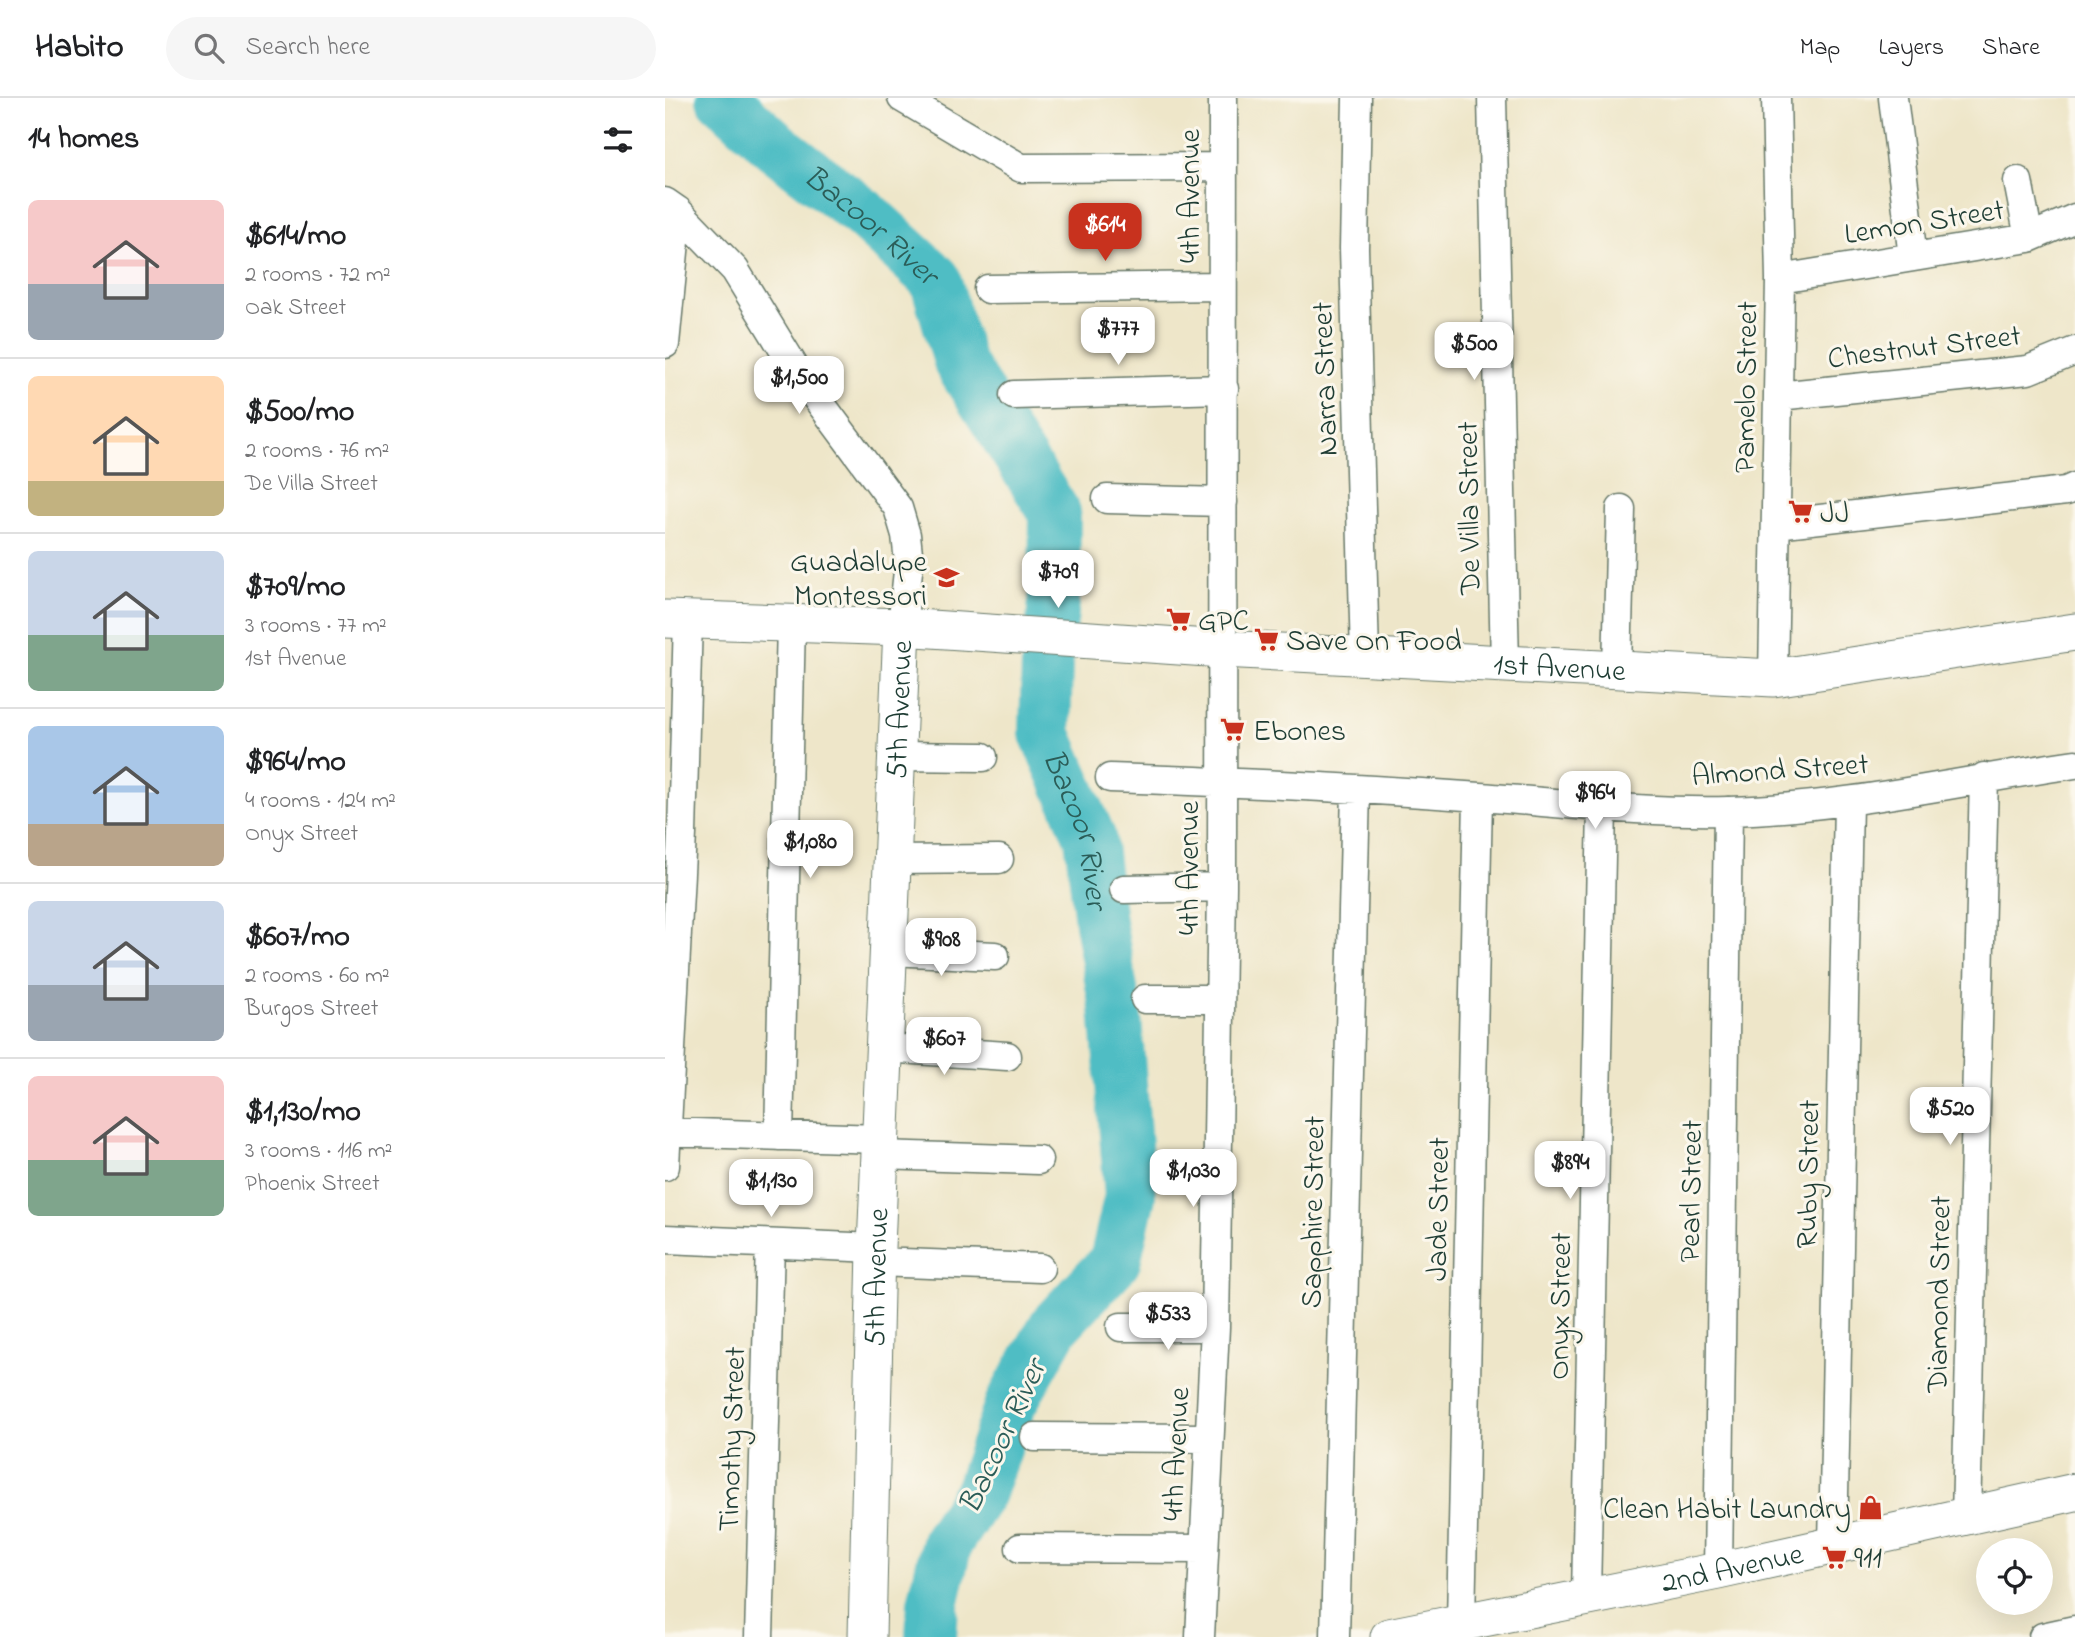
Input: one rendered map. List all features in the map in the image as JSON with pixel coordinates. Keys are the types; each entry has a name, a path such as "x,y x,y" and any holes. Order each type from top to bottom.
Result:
{"street":[{"path":"902,98 1020,168 1221,167"},
{"name":"4th Avenue","path":"1200,1637 1215,1327 1222,887 1223,98"},
{"name":"Narra Street","path":"1357,98 1354,248 1365,657"},
{"name":"De Villa Street","path":"1492,98 1505,664"},
{"name":"Pamelo Street","path":"1773,678 1780,279 1776,98"},
{"path":"1893,98 1913,257"},
{"path":"2018,181 2029,238"},
{"path":"665,344 672,207"},
{"name":"5th Avenue","path":"672,207 734,270 798,373 898,508 907,535 909,562 902,627 895,756 890,951 875,1255 867,1637"},
{"name":"Lemon Street","path":"1780,279 2029,238 2075,218"},
{"path":"988,289 1222,286"},
{"name":"Chestnut Street","path":"1778,397 2028,370 2075,351"},
{"path":"1014,395 1224,389"},
{"path":"1776,524 2066,491 2075,487"},
{"path":"1107,499 1223,502"},
{"path":"1617,670 1621,509"},
{"path":"665,1166 676,619"},
{"name":"1st Avenue","path":"676,619 902,627 1222,649 1773,678 2075,632"},
{"path":"779,1136 791,622"},
{"path":"895,756 983,757"},
{"name":"Almond Street","path":"1110,778 1222,781 1602,807 1728,811 1848,803 1983,777 2075,764"},
{"name":"Diamond Street","path":"1966,1518 1983,777"},
{"name":"Sapphire Street","path":"1335,1637 1356,790"},
{"name":"Jade Street","path":"1461,1623 1478,797"},
{"name":"Ruby Street","path":"1833,1545 1848,803"},
{"name":"Onyx Street","path":"1586,1596 1602,807"},
{"name":"Pearl Street","path":"1718,1571 1728,811"},
{"path":"893,860 999,859"},
{"path":"1124,889 1222,887"},
{"path":"890,951 995,956"},
{"path":"1145,999 1220,999"},
{"path":"884,1048 1007,1056"},
{"path":"666,1132 779,1136 1038,1160"},
{"path":"665,1239 770,1244 1040,1268"},
{"name":"Timothy Street","path":"759,1637 770,1244"},
{"path":"1121,1327 1215,1327"},
{"path":"1035,1437 1208,1438"},
{"name":"2nd Avenue","path":"1389,1637 1718,1571 2075,1492"},
{"path":"1020,1548 1204,1549"},
{"path":"2043,1637 2075,1630"}],"waterway":[{"name":"Bacoor River","path":"722,98 774,145 864,214 935,279 960,364 1055,513 1054,603 1047,664 1045,733 1090,837 1100,922 1115,1007 1130,1196 1115,1261 1055,1325 1010,1405 980,1492 947,1542 933,1604 931,1637"}],"place":[{"name":"JJ","path":"1800,512"},
{"name":"Guadalupe Montessori","path":"947,578"},
{"name":"GPC","path":"1178,620"},
{"name":"Save On Food","path":"1266,640"},
{"name":"Ebones","path":"1233,730"},
{"name":"Clean Habit Laundry","path":"1871,1508"},
{"name":"911","path":"1834,1557"}]}
